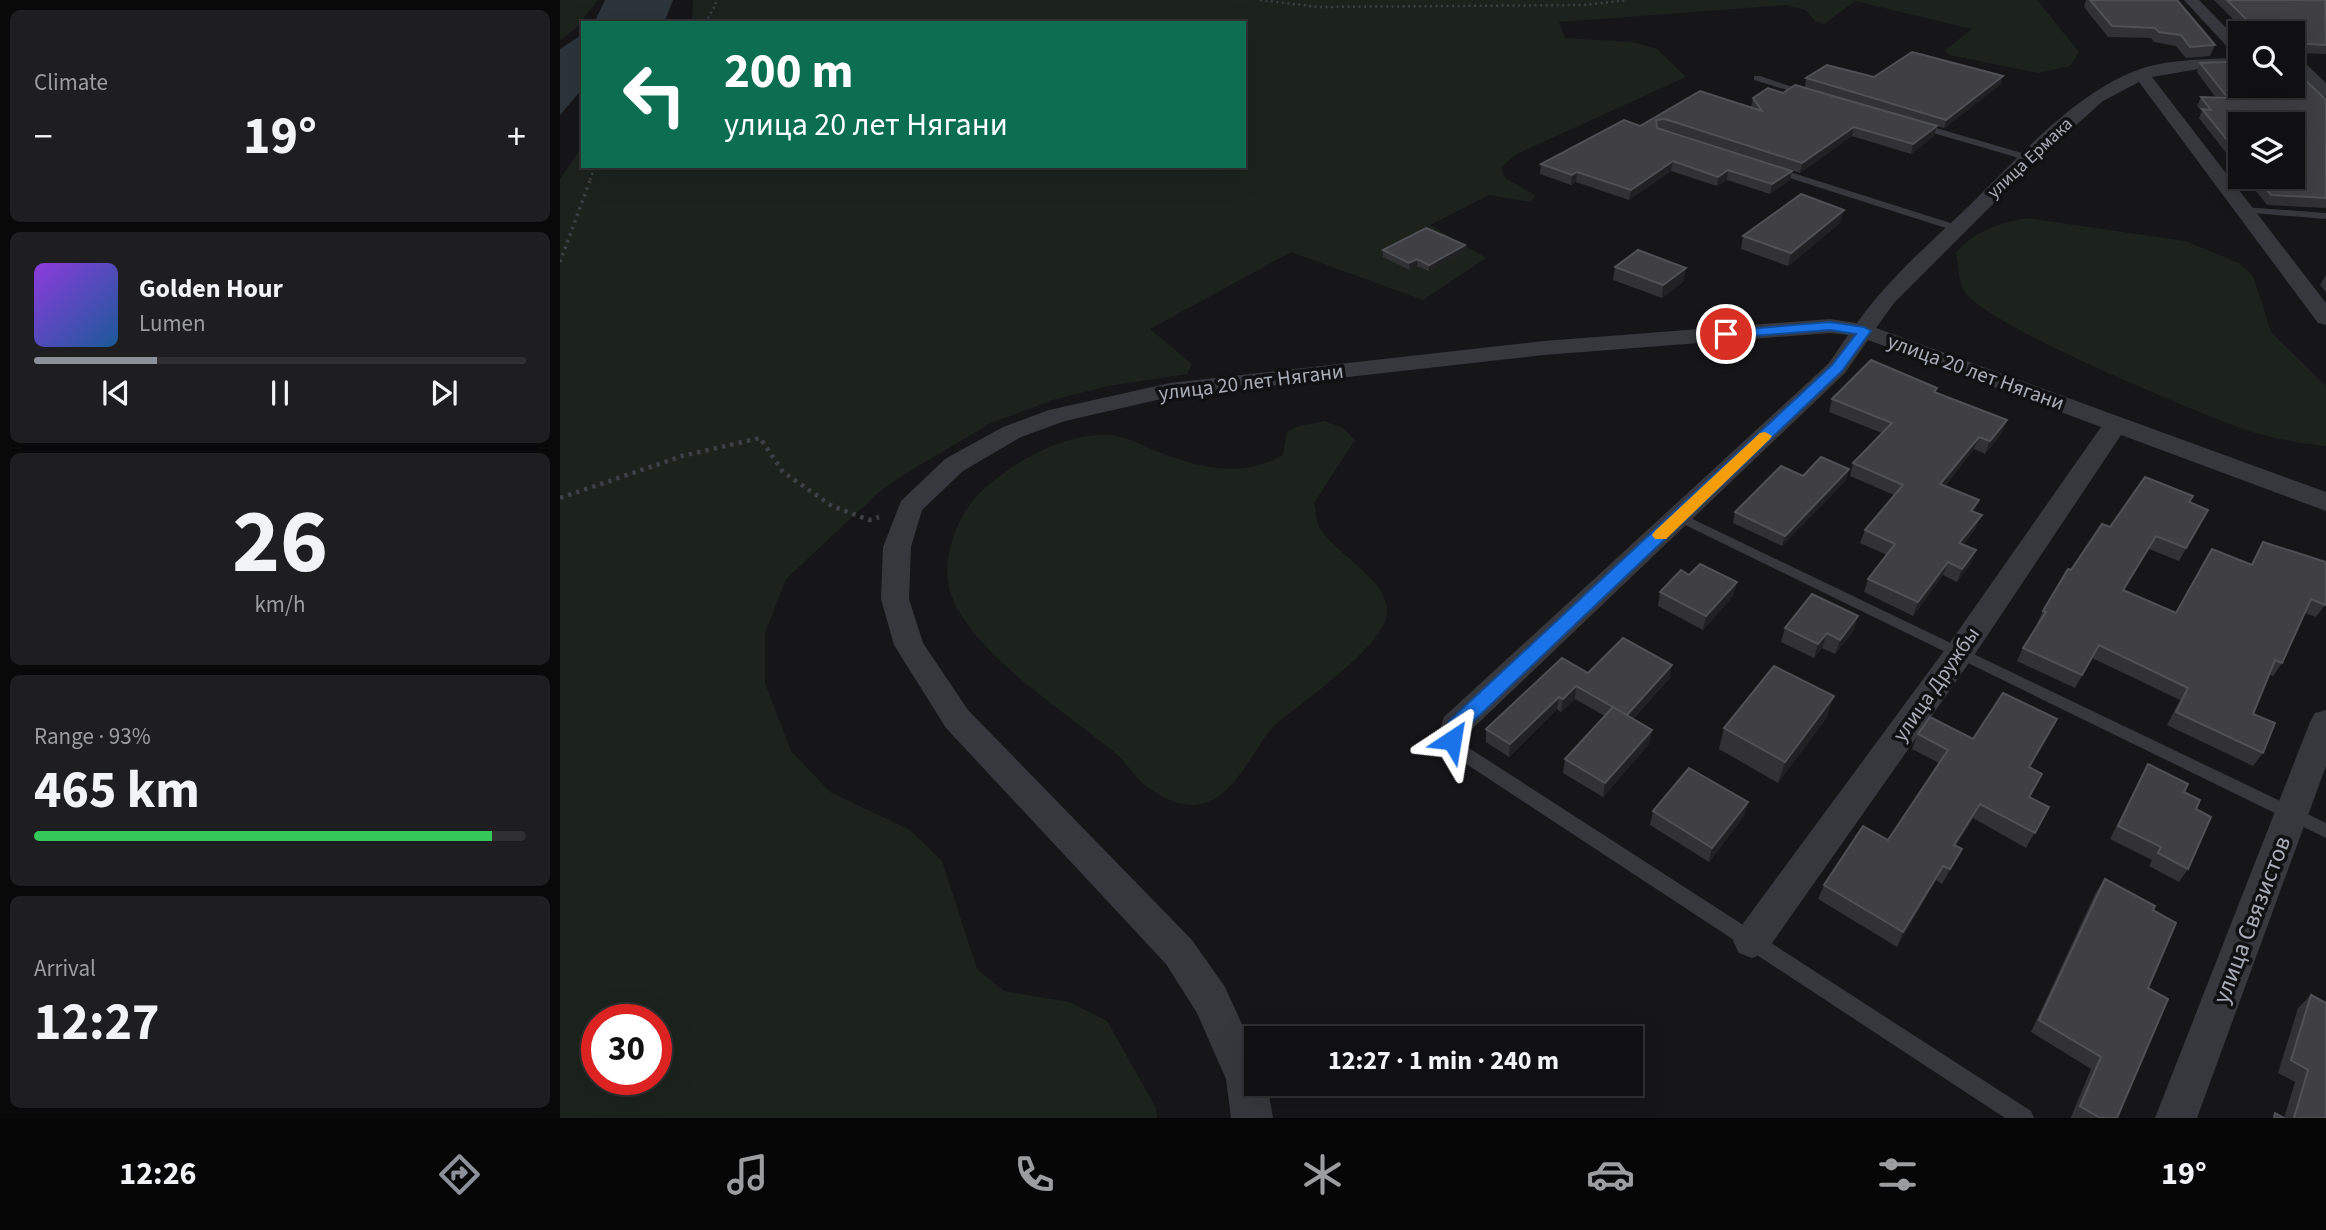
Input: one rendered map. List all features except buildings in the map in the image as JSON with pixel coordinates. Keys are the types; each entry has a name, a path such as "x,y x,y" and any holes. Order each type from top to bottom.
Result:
{"street":[{"path":"2191,0 2228,39"},
{"name":"улица Ермака","path":"1452,740 1455,726 1837,368 1886,299 2029,158 2097,97 2141,74 2199,64 2228,63"},
{"path":"2305,65 2326,66"},
{"path":"2305,73 2326,92"},
{"path":"2141,74 2326,318"},
{"name":"улица 20 лет Нягани","path":"1252,1118 1247,1078 1211,1000 1179,952 957,719 909,645 895,599 897,547 910,507 954,465 1012,432 1058,415 1170,390 1544,348 1830,326 1864,331 2326,502"},
{"name":"улица Дружбы","path":"1752,941 1960,652 2116,424"},
{"name":"улица Связистов","path":"2176,1118 2326,722"}],"lane":[{"path":"1757,78 1821,97"},
{"path":"1912,124 2029,158"},
{"path":"1763,166 1956,228"},
{"path":"2243,210 2326,216"},
{"path":"1680,517 2326,831"},
{"path":"1452,740 1460,751 2024,1118"}],"path":[{"path":"706,21 716,4 714,0"},
{"path":"1260,0 1318,7 1584,5 1628,0"},
{"path":"560,262 595,168"},
{"path":"560,498 682,456 760,438 783,472 832,506 869,520 910,507"}],"shaded area":[{"path":"560,0 598,0 574,30 560,40"},
{"path":"605,0 673,0 663,21 595,21"},
{"path":"693,0 2037,0 2079,52 2070,66 2038,73 1950,55 1944,51 1972,29 1855,1 1824,24 1815,21 1806,10 1786,5 1559,22 1565,38 1633,42 1657,49 1686,77 1517,154 1501,167 1505,178 1535,195 1531,202 1489,195 1430,225 1486,258 1423,300 1291,252 1150,329 1192,364 1187,374 1108,386 1053,400 991,423 898,478 878,493 786,579 765,633 765,683 791,751 830,792 910,830 942,861 977,969 1004,991 1069,1002 1107,1021 1156,1108 1157,1118 560,1118 560,179 581,148 581,168 1246,168 1246,21 692,21"},
{"path":"581,35 581,90 560,115 560,49"},
{"path":"2027,218 2185,241 2239,263 2253,276 2271,332 2326,386 2326,446 2284,440 2218,420 2092,366 2007,323 1978,304 1961,285 1956,253 1979,233"},
{"path":"1325,421 1343,428 1355,440 1314,503 1318,525 1326,537 1379,589 1387,613 1384,624 1366,649 1271,729 1242,771 1216,798 1190,805 1170,800 1150,789 1113,751 997,658 960,614 950,591 948,578 954,535 976,497 997,478 1026,459 1075,439 1108,435 1127,439 1190,463 1236,469 1252,467 1283,455 1287,432 1299,426"}],"slow traffic":[{"path":"1660,535 1765,436"}],"route":[{"path":"1452,740 1455,726 1837,368 1864,331 1830,326 1726,334"}]}
